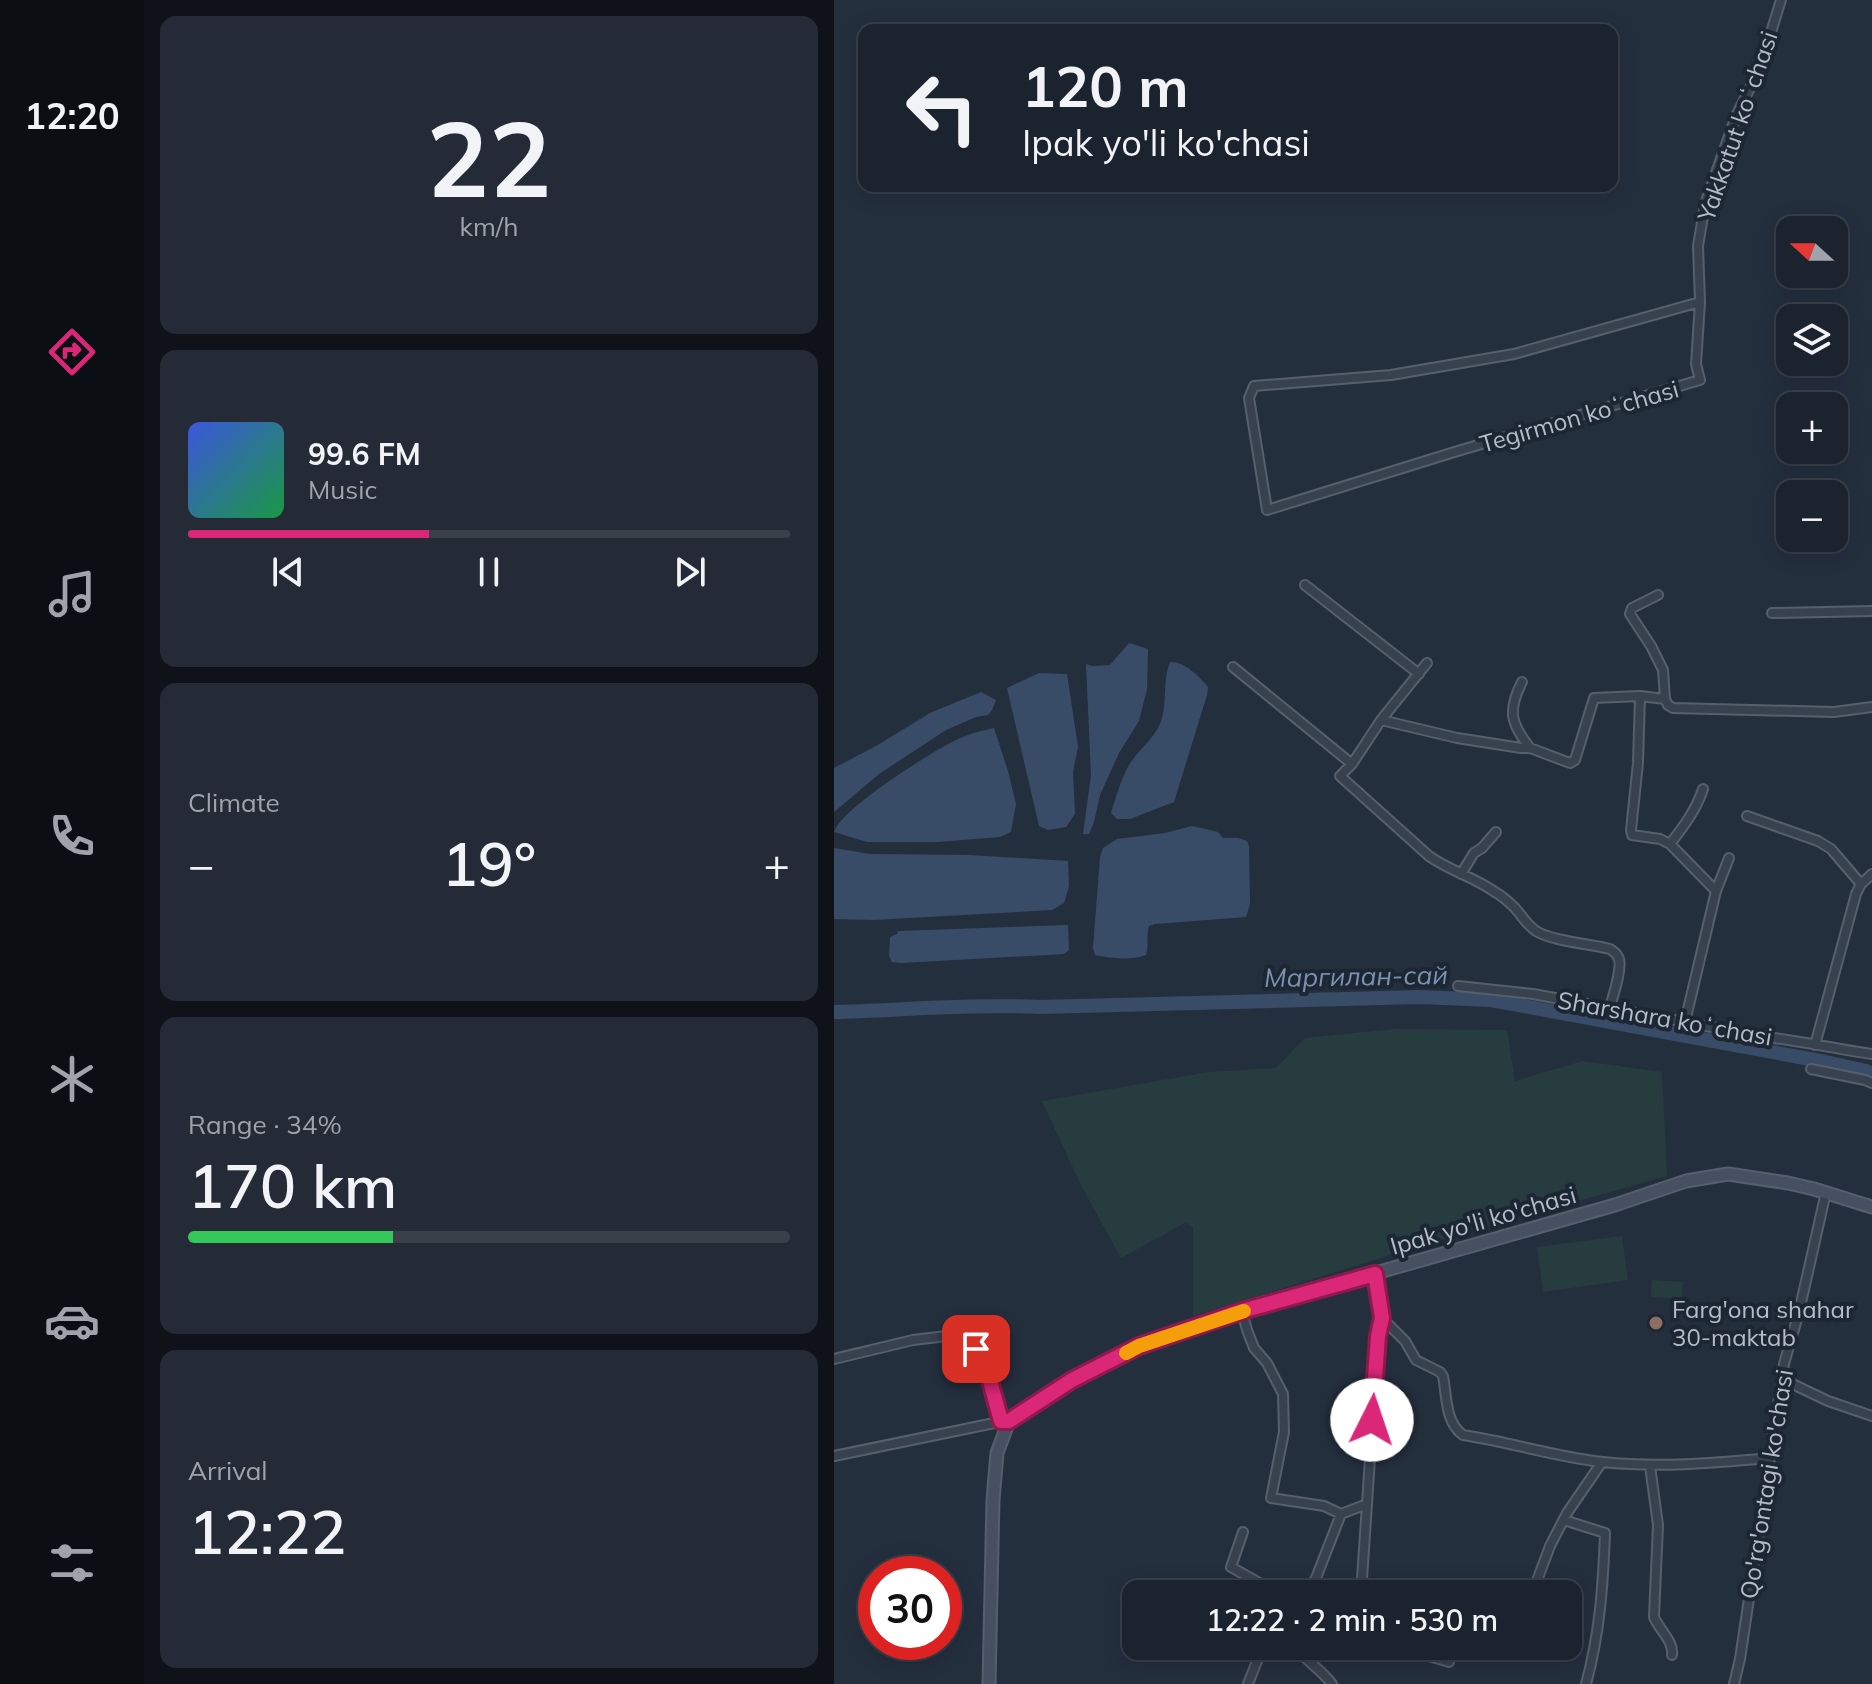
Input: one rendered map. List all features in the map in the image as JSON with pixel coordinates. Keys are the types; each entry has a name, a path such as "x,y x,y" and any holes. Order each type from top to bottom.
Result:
{"main road":[{"name":"Ipak yo'li ko'chasi","path":"1005,1421 1072,1380 1139,1346 1242,1311 1615,1205 1686,1181 1728,1174 1788,1183 1872,1207"},
{"path":"989,1684 993,1500 997,1453 1005,1421"}],"street":[{"name":"Yakkatut koʻchasi","path":"1700,302 1698,246 1705,204 1736,116 1760,68 1781,0"},
{"name":"Tegirmon koʻchasi","path":"1700,302 1696,364 1700,380 1267,510 1249,398 1254,386 1391,375 1514,354 1700,302"},
{"path":"1305,585 1419,674"},
{"path":"1658,595 1632,608 1630,614 1663,670 1665,699 1673,708 1834,712 1872,707"},
{"path":"1772,613 1872,611"},
{"path":"1427,663 1340,776 1429,856 1444,867 1494,891 1513,905 1537,932 1610,949 1616,954 1619,967 1610,1007"},
{"path":"1233,667 1352,764"},
{"path":"1522,682 1514,697 1513,719 1518,733 1530,748"},
{"path":"1381,720 1457,738 1530,748 1570,763 1575,760 1594,698 1640,696 1665,699"},
{"path":"1640,696 1632,835 1660,839 1670,844 1716,891"},
{"path":"1670,844 1689,819 1703,789"},
{"path":"1747,816 1818,841 1831,849 1861,884"},
{"path":"1461,874 1474,853 1496,832"},
{"path":"1685,1022 1716,891 1729,858"},
{"path":"1815,1045 1856,894 1872,874"},
{"name":"Sharshara koʻchasi","path":"1458,986 1533,994 1872,1054"},
{"path":"1811,1069 1872,1083"},
{"name":"Qo'rg'ontagi ko'chasi","path":"1734,1684 1782,1379 1826,1192"},
{"path":"1362,1580 1378,1336 1382,1318 1375,1274"},
{"path":"1242,1311 1254,1348 1267,1363 1283,1394 1284,1432 1271,1498 1324,1506 1341,1514 1367,1504"},
{"path":"1382,1318 1405,1341 1416,1360 1443,1376 1449,1415 1454,1428 1463,1435 1554,1455 1650,1466 1769,1458"},
{"path":"834,1359 913,1340 963,1334 984,1359 1005,1421 834,1456"},
{"path":"1782,1379 1828,1401 1872,1416"},
{"path":"1537,1580 1564,1520 1602,1462"},
{"path":"1650,1466 1658,1525 1654,1617 1673,1648 1672,1655"},
{"path":"1315,1580 1341,1514"},
{"path":"1564,1520 1605,1533 1603,1600 1586,1684"},
{"path":"1243,1532 1231,1567 1254,1580"},
{"path":"1248,1684 1257,1660"},
{"path":"1306,1660 1332,1684"}],"green space":[{"path":"1395,1029 1507,1030 1515,1081 1582,1061 1662,1072 1667,1176 1429,1243 1193,1316 1193,1227 1185,1223 1121,1258 1081,1185 1042,1101 1209,1072 1276,1068 1305,1038"},
{"path":"1622,1236 1628,1280 1543,1292 1537,1247"},
{"path":"1652,1280 1683,1282 1682,1299 1651,1297"}],"water":[{"path":"1129,643 1148,649 1147,689 1139,721 1119,753 1100,795 1089,834 1083,834 1091,775 1086,664 1110,665"},
{"path":"1170,662 1186,667 1208,687 1174,802 1130,819 1117,819 1111,813 1124,776 1157,730 1162,717"},
{"path":"1039,673 1067,674 1078,747 1073,772 1075,814 1066,827 1048,830 1039,826 1007,688"},
{"path":"981,692 996,700 988,715 946,730 879,774 834,812 834,768 930,713"},
{"path":"994,728 1016,804 1011,832 1000,837 937,842 867,842 834,832 840,822 868,796 906,770 957,740"},
{"path":"1192,826 1218,832 1223,838 1247,841 1250,904 1246,917 1155,924 1149,926 1146,955 1114,958 1095,955 1093,948 1103,848 1117,839"},
{"path":"834,848 870,854 969,855 1068,861 1069,886 1064,903 1052,910 874,920 834,919"},
{"path":"1068,925 1069,950 1064,954 901,963 892,962 889,956 890,937 898,931"}],"waterway":[{"name":"Маргилан-сай","path":"834,1012 1419,997 1491,1000 1826,1062 1872,1074"}],"slow traffic":[{"path":"1126,1353 1244,1311"}],"place":[{"name":"Farg'ona shahar 30-maktab","path":"1656,1323"}],"route":[{"path":"976,1349 984,1359 1001,1421 1009,1421 1072,1380 1139,1346 1242,1311 1375,1274 1382,1318 1372,1420"}]}
